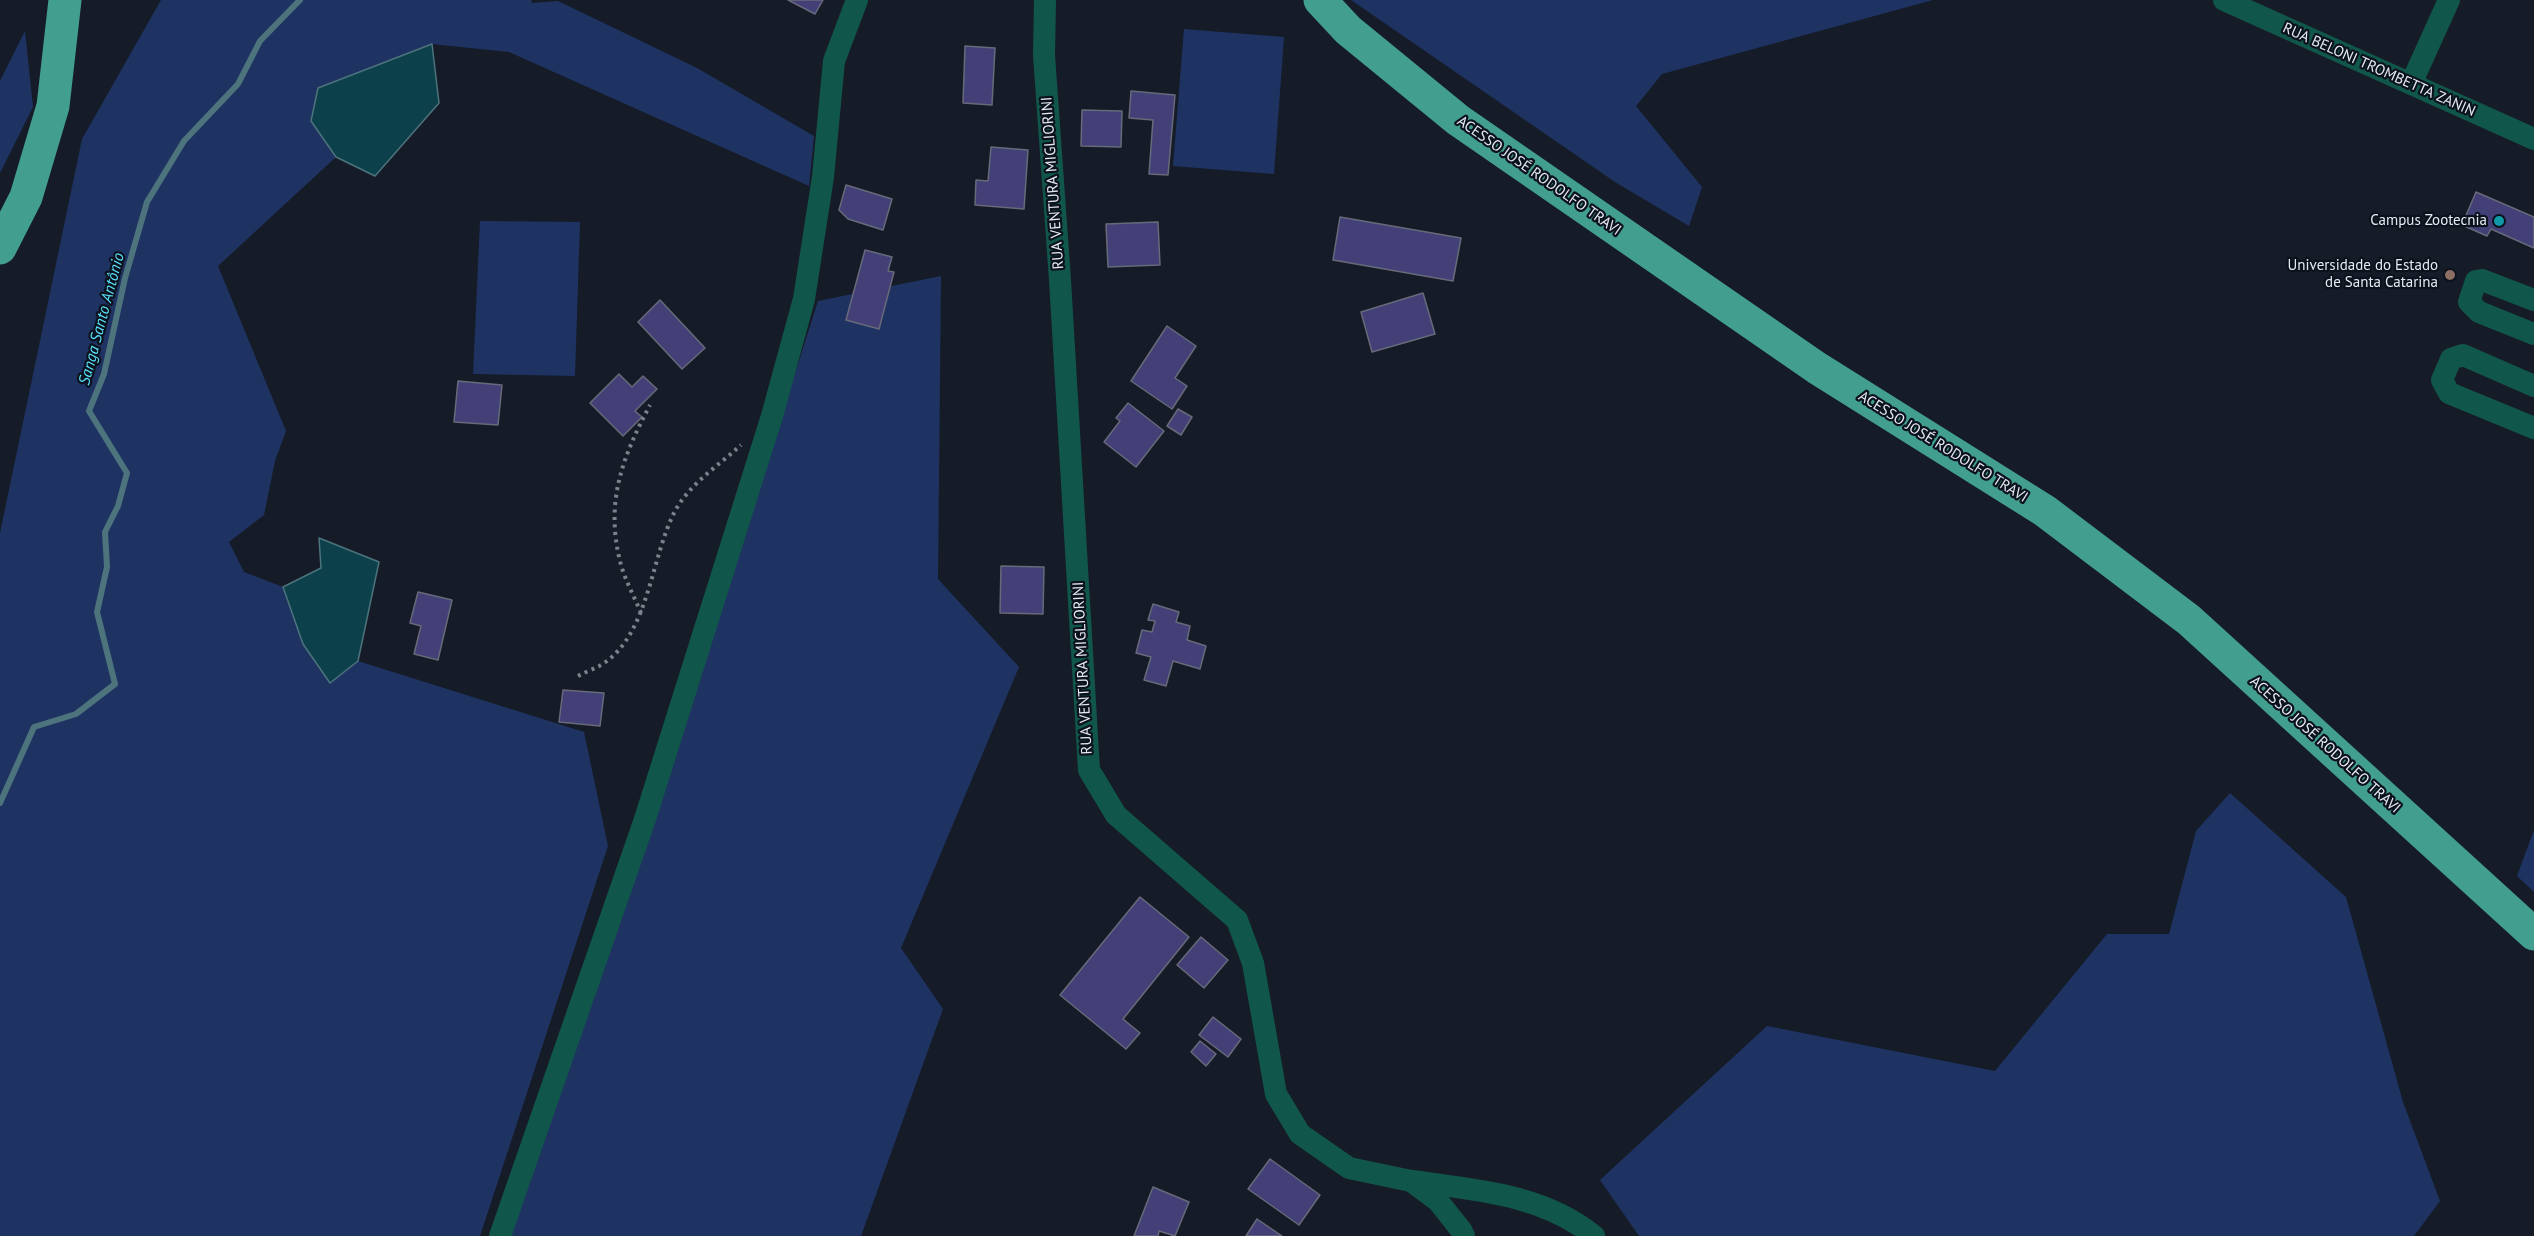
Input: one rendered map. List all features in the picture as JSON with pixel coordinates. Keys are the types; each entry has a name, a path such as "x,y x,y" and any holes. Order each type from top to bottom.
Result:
{"highway":[{"path":"0,248 26,197 53,106 65,0"},
{"name":"ACESSO JOSÉ RODOLFO TRAVI","path":"1320,0 1348,30 1458,120 1817,368 2045,511 2189,620 2534,934"}],"street":[{"path":"500,1236 645,819 772,416 804,299 823,177 834,61 857,0"},
{"name":"RUA VENTURA MIGLIORINI","path":"1044,0 1044,55 1060,280 1089,770 1116,815 1237,920 1253,963 1276,1094 1300,1134 1349,1168 1411,1181 1438,1201 1464,1236"},
{"name":"RUA BELONI TROMBETTA ZANIN","path":"2224,0 2534,139"},
{"path":"2411,84 2449,0"},
{"path":"2534,300 2482,280 2476,281 2469,302 2479,312 2534,334"},
{"path":"2534,386 2463,355 2451,359 2442,380 2449,393 2534,428"},
{"path":"1411,1181 1512,1195 1578,1223 1594,1236"}],"path":[{"path":"641,613 620,561 615,517 618,477 628,446 650,405"},
{"path":"578,676 607,661 630,635 641,613 674,513 691,489 745,442"}],"shaded area":[{"path":"161,0 531,0 532,3 558,1 697,68 814,136 809,186 509,52 432,44 318,88 311,121 336,157 218,266 286,431 275,461 264,515 229,542 244,572 283,587 303,644 330,683 358,661 584,732 608,846 480,1236 0,1236 0,533 82,139"},
{"path":"1351,0 1933,0 1662,74 1636,106 1702,187 1689,226 1615,182"},
{"path":"1184,29 1284,37 1274,174 1173,166"},
{"path":"25,31 33,107 0,173 0,81"},
{"path":"432,44 439,103 375,176 336,157 311,121 318,88"},
{"path":"480,221 580,222 575,376 473,374"},
{"path":"941,276 938,579 1019,667 901,948 943,1009 861,1236 509,1236 651,826 818,301"},
{"path":"319,538 379,562 358,661 330,683 303,644 283,587 321,568"},
{"path":"2230,793 2346,897 2403,1102 2440,1201 2414,1236 1639,1236 1600,1180 1767,1026 1995,1071 2107,934 2169,934 2196,831"},
{"path":"2534,830 2534,892 2517,876"}],"building":[{"path":"788,0 823,0 815,14"},
{"path":"965,46 995,48 992,105 963,103"},
{"path":"1131,91 1175,95 1168,175 1149,174 1153,120 1129,118"},
{"path":"1082,110 1122,111 1121,147 1081,146"},
{"path":"991,147 1028,150 1024,209 975,205 976,180 988,181"},
{"path":"846,185 892,199 883,230 848,219 839,210"},
{"name":"Campus Zootecnia","path":"2476,192 2534,217 2534,248 2491,229 2487,236 2462,225"},
{"path":"1340,217 1461,238 1453,281 1333,260"},
{"path":"1158,222 1160,265 1108,267 1106,224"},
{"path":"865,250 892,257 888,271 894,272 879,329 846,320"},
{"path":"1423,293 1435,334 1372,352 1361,312"},
{"path":"660,300 705,348 682,369 638,322"},
{"path":"1167,326 1196,346 1175,378 1187,386 1172,409 1131,381"},
{"path":"619,374 632,387 643,376 657,389 635,411 642,417 623,436 590,403"},
{"path":"458,381 502,385 498,425 454,422"},
{"path":"1128,403 1164,431 1136,467 1104,442 1120,421 1116,418"},
{"path":"1178,409 1192,417 1181,435 1167,426"},
{"path":"1001,566 1044,567 1043,614 1000,613"},
{"path":"418,592 452,600 438,660 414,654 421,626 410,623"},
{"path":"1153,604 1179,612 1176,622 1190,626 1187,640 1206,646 1200,669 1173,661 1166,686 1144,680 1151,657 1136,653 1142,630 1152,632 1155,621 1148,620"},
{"path":"563,690 604,693 600,726 559,722"},
{"path":"1140,897 1189,937 1123,1019 1140,1033 1126,1049 1060,995"},
{"path":"1201,937 1228,960 1204,988 1177,965"},
{"path":"1213,1017 1241,1039 1228,1057 1199,1035"},
{"path":"1200,1041 1216,1054 1206,1066 1191,1052"},
{"path":"1270,1159 1320,1195 1299,1225 1248,1189"},
{"path":"1153,1187 1189,1202 1175,1236 1159,1231 1158,1236 1134,1236"},
{"path":"1257,1219 1282,1236 1246,1236"}],"waterway":[{"name":"Sanga Santo Antônio","path":"0,803 34,727 76,714 115,684 97,612 107,567 105,532 118,506 127,473 89,411 104,374 125,278 147,202 184,141 238,84 260,41 300,0"}],"place":[{"name":"Campus Zootecnia","path":"2499,221"},
{"name":"Universidade do Estado de Santa Catarina","path":"2450,275"}]}
